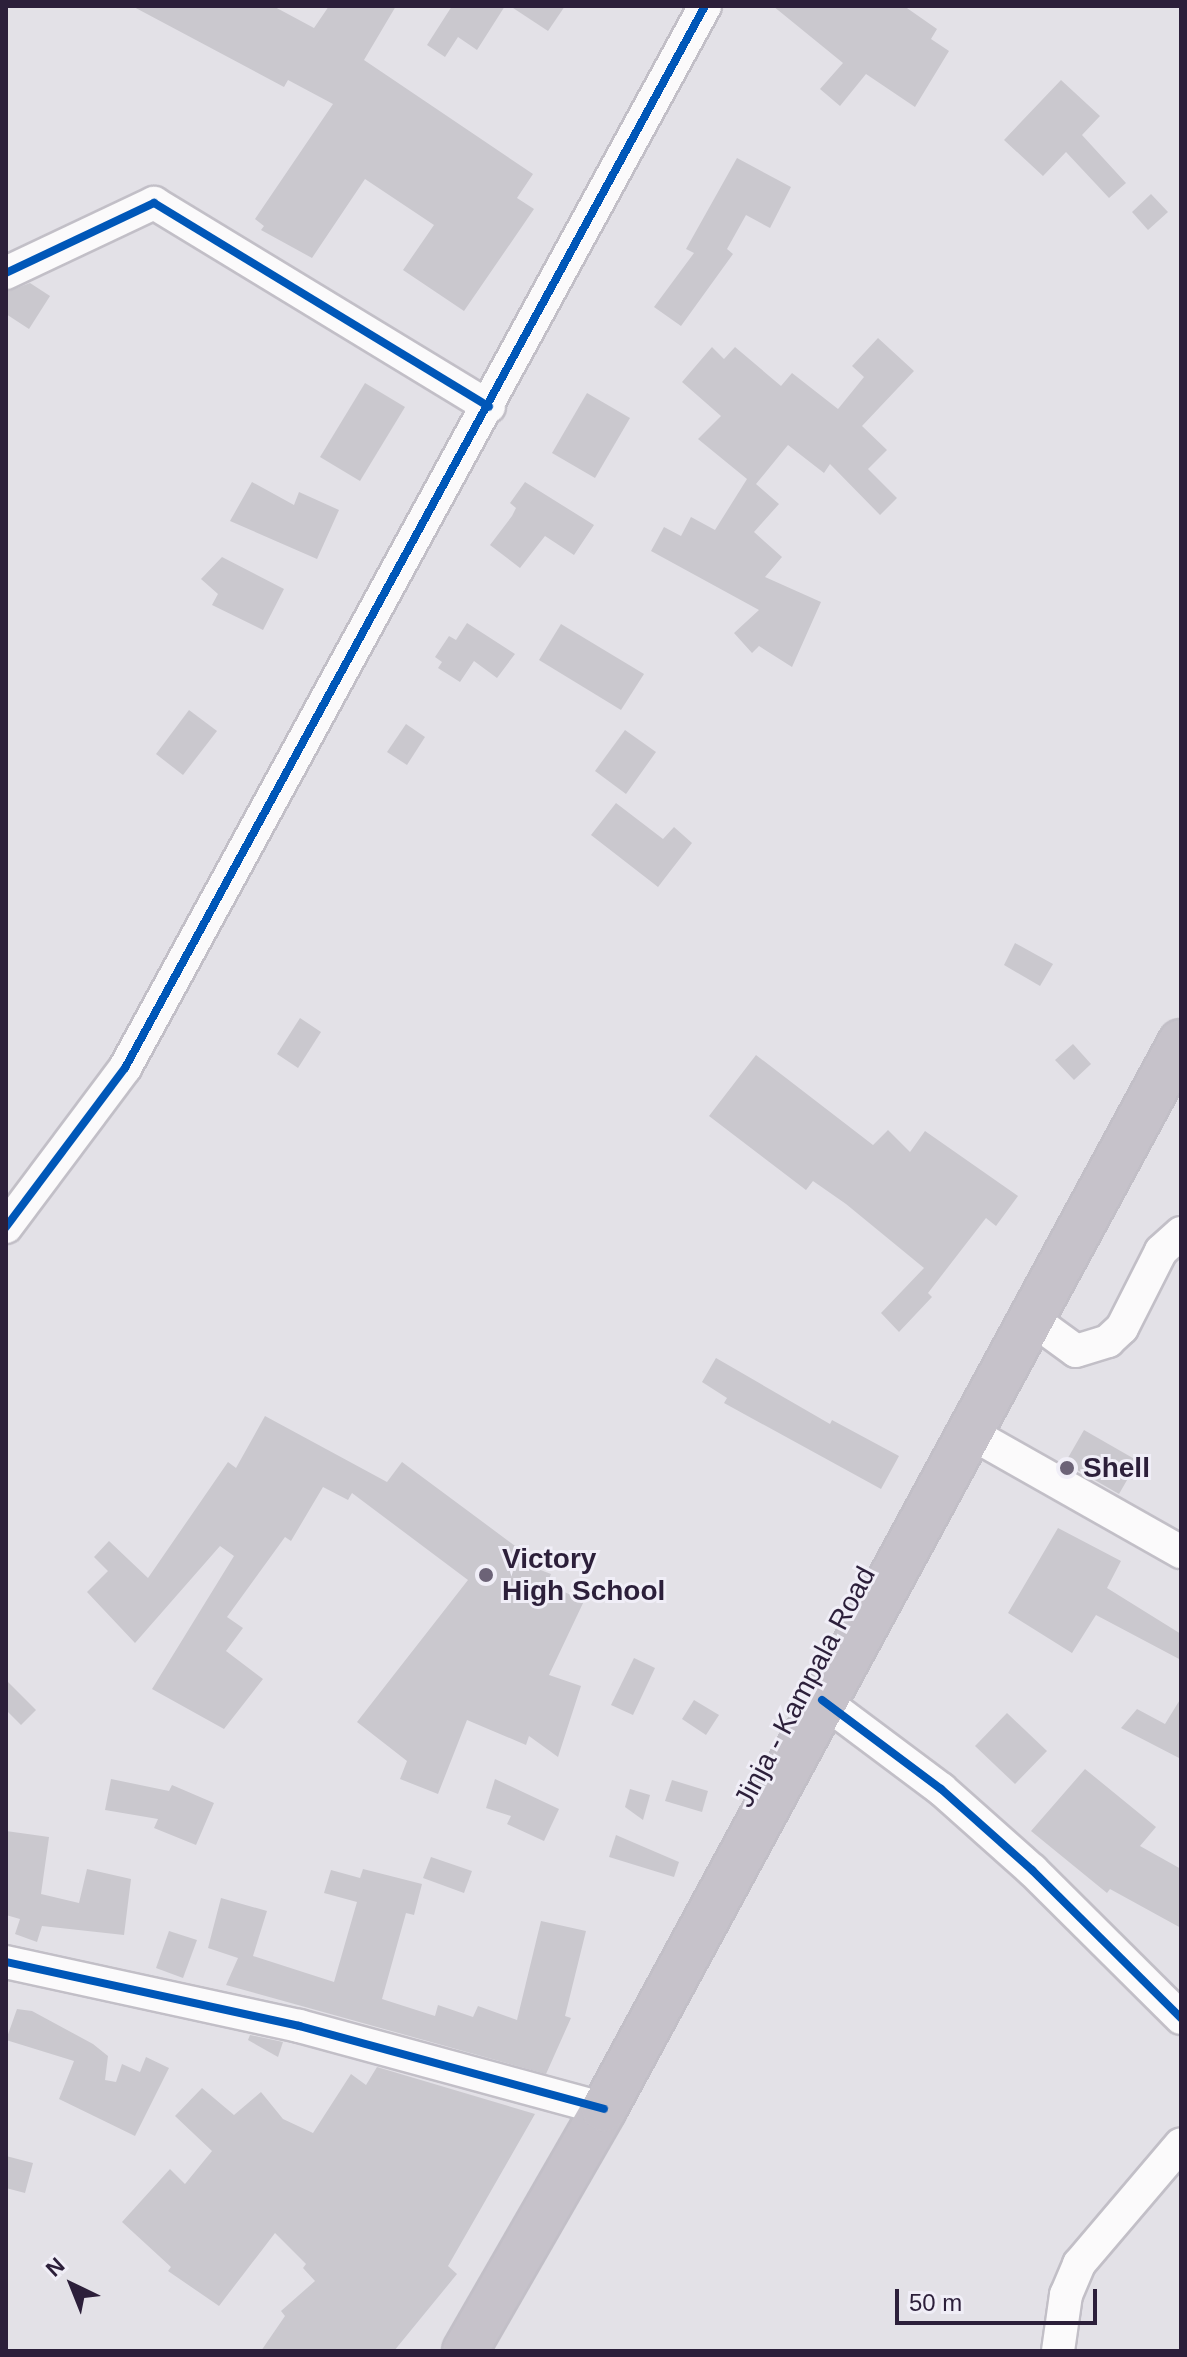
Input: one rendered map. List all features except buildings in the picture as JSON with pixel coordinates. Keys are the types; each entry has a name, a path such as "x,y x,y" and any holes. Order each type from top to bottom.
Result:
{"highway":[{"name":"Jinja - Kampala Road","path":"465,2351 604,2109 967,1431 1032,1319 1181,1042"}],"street":[{"path":"6,1227 125,1068 489,407 705,6"},
{"path":"6,273 154,203 489,407"},
{"path":"1032,1319 1076,1351 1108,1341 1122,1328 1161,1251 1181,1233"},
{"path":"967,1431 1181,1552"},
{"path":"822,1700 941,1789 1009,1849 1181,2018"},
{"path":"6,1962 299,2026 604,2109"},
{"path":"1058,2351 1066,2295 1079,2264 1181,2144"}],"cycle path":[{"path":"6,1227 125,1068 705,6"},
{"path":"6,273 154,203 489,407"},
{"path":"822,1700 941,1789 1032,1870 1181,2018"},
{"path":"6,1962 299,2026 604,2109"}],"place":[{"name":"Shell","path":"1067,1468"},
{"name":"Victory High School","path":"486,1575"}]}
